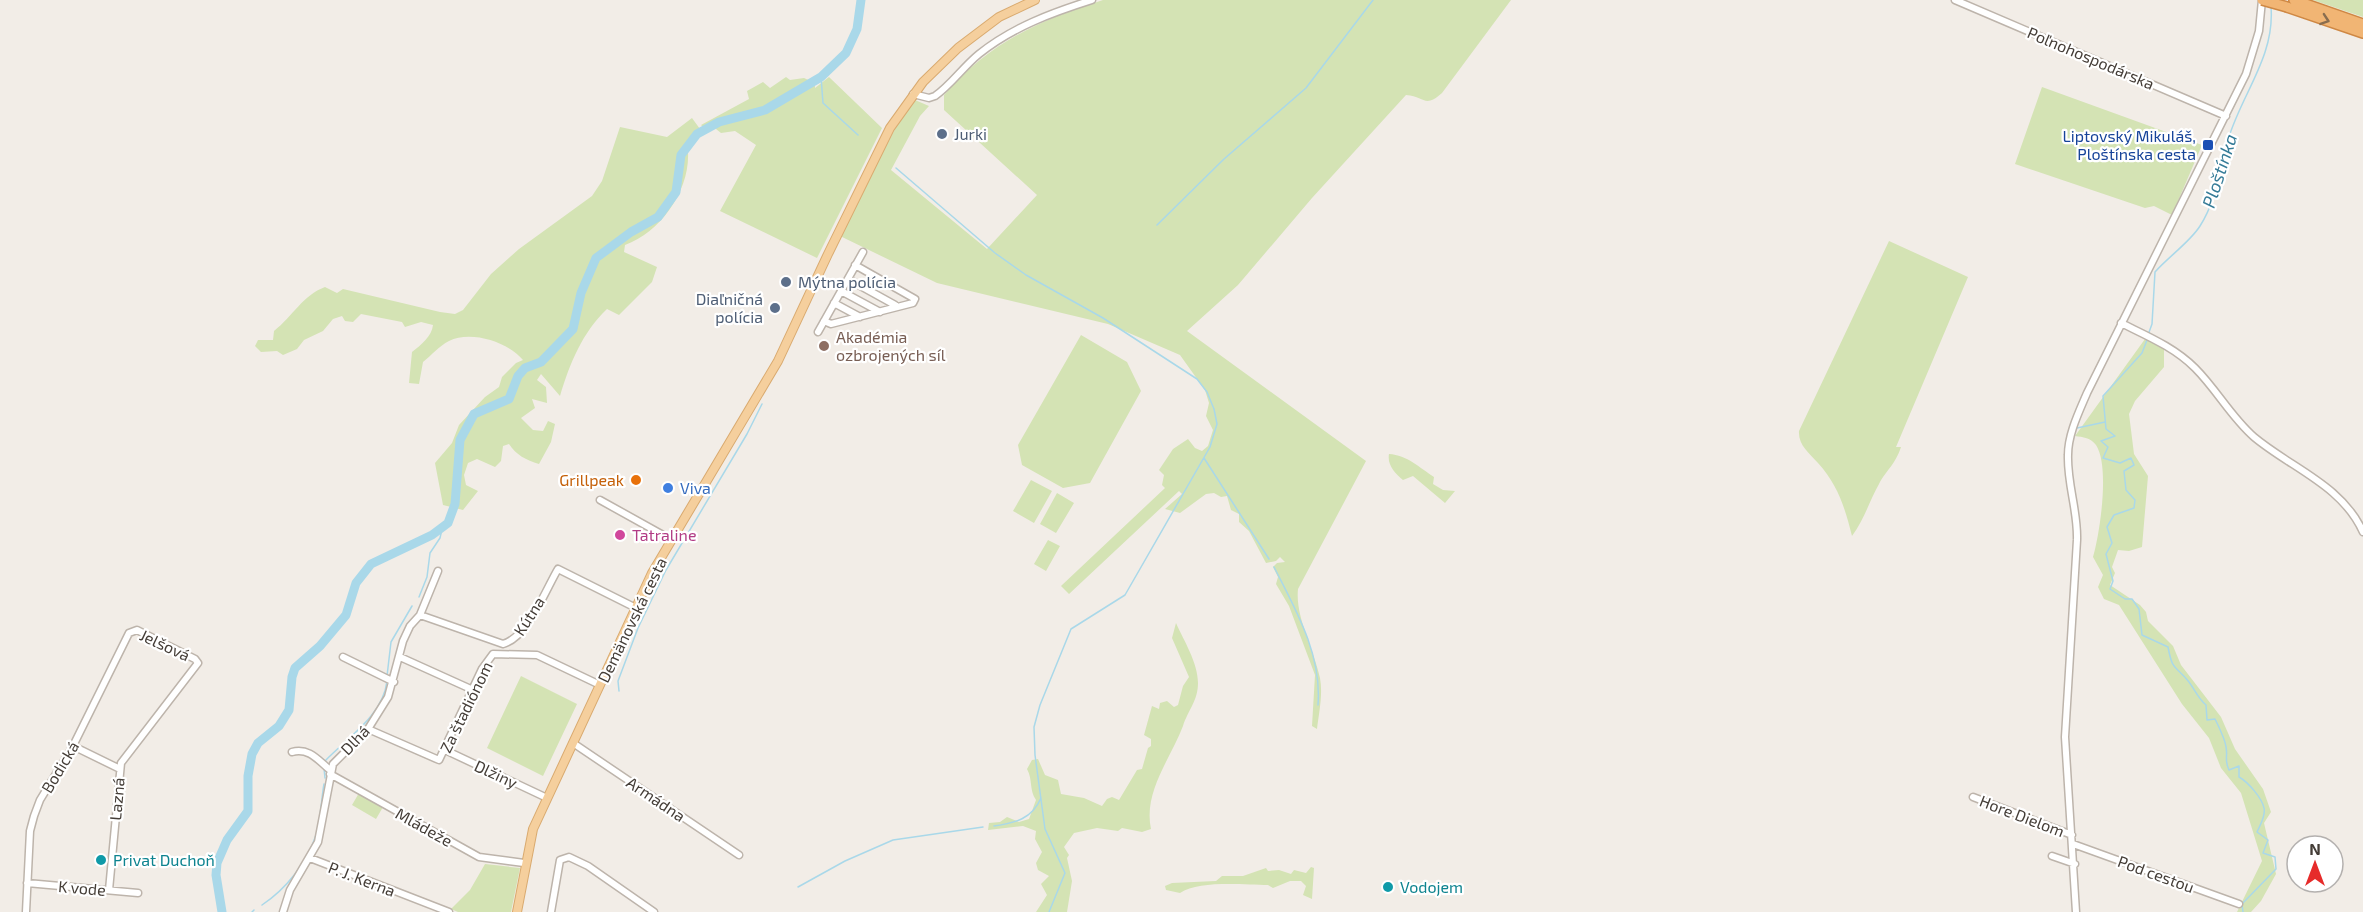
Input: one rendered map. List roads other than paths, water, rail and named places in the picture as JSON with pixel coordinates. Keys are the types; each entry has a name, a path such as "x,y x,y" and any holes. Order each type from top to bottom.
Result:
{"highway":[{"path":"2262,0 2363,33"},
{"path":"2294,0 2363,24"}],"main road":[{"path":"1011,11 1024,0"},
{"path":"1011,11 1035,0"},
{"name":"Demänovská cesta","path":"517,912 524,863 533,830 636,608 672,540 751,411 786,345 877,153 896,118 913,94 958,48 1011,11"}],"street":[{"path":"913,94 926,98 935,96 979,55 1010,33 1043,16 1092,0"},
{"name":"Poľnohospodárska","path":"1955,0 2226,116"},
{"path":"2076,912 2075,864 2065,737 2078,526 2068,451 2082,404 2226,116 2253,55 2261,21 2262,0"},
{"path":"818,332 863,252"},
{"path":"824,321 831,324 914,303 915,299 855,266"},
{"path":"848,279 894,307"},
{"path":"841,291 880,312"},
{"path":"894,307 902,292"},
{"path":"834,303 860,317"},
{"path":"2121,323 2156,340 2192,364 2235,418 2255,438 2335,494 2349,508 2363,532"},
{"path":"600,500 672,540"},
{"name":"Kútna","path":"420,615 503,644 514,640 522,632 558,568 636,608"},
{"name":"Dlhá","path":"330,772 335,761 368,729 388,697 389,680 410,627 420,615 438,571"},
{"name":"Jelšová","path":"130,632 141,632 195,659 198,663"},
{"name":"Bodická","path":"26,912 30,831 34,816 40,800 73,746 130,632"},
{"path":"500,653 503,644"},
{"name":"Za štadiónom","path":"368,729 438,760 445,750 489,657 500,653 537,655 600,685"},
{"path":"343,657 389,680"},
{"path":"400,657 473,690"},
{"name":"Lazná","path":"109,890 120,769 126,755 198,663"},
{"name":"Armádna","path":"573,743 739,855"},
{"path":"73,746 120,769"},
{"name":"Mládeže","path":"292,752 300,750 310,753 330,772 479,857 524,863"},
{"name":"Dlžiny","path":"445,750 547,798"},
{"path":"283,912 290,890 310,858 320,836 330,772"},
{"name":"Hore Dielom","path":"1973,797 2072,835"},
{"name":"Pod cestou","path":"2073,844 2239,904"},
{"name":"Hore Dielom","path":"2052,856 2075,864"},
{"path":"551,912 560,860 569,857 588,866 654,912"},
{"name":"P. J. Kerna","path":"310,858 449,912"},
{"name":"K vode","path":"27,883 138,893"}],"waterway":[{"path":"222,912 216,875 217,863 227,840 248,811 248,776 252,754 258,743 279,726 289,710 295,668 320,646 346,615 356,583 371,564 432,535 448,523 455,504 460,440 474,414 509,399 518,376 525,368 541,362 573,329 581,293 596,258 631,232 658,217 676,192 681,155 697,134 719,122 765,110 821,77 846,53 857,29 861,0"},
{"path":"1157,225 1224,159 1306,88 1373,0"},
{"name":"Ploštínka","path":"2148,335 2152,324 2155,272 2196,232 2206,216 2234,123 2268,43 2271,7"},
{"path":"821,77 823,103 858,135"},
{"path":"896,168 995,253 1026,275 1103,318 1197,379 1207,392 1214,409 1217,424 1210,447 1125,595 1071,629 1040,705 1034,727 1035,755 1045,829 1065,873 1049,912"},
{"name":"Ploštínka","path":"2147,340 2142,353 2103,396 2106,429 2115,436 2101,441 2108,447 2103,458 2120,463 2131,458 2134,465 2124,471 2126,490 2135,500 2134,508 2114,515 2107,527 2112,543 2106,554 2113,581 2110,589 2125,599 2132,599 2139,609 2142,635 2168,647 2173,665 2206,705 2207,720 2215,719 2217,722 2225,744 2229,770 2239,766 2239,777 2254,791 2263,804 2264,814 2257,832 2268,840 2263,853 2275,857 2276,869 2242,904 2243,912"},
{"path":"619,691 618,681 638,628 666,570 747,434 762,404"},
{"path":"2077,428 2105,422"},
{"path":"1204,458 1269,559"},
{"path":"419,597 427,577 430,553 440,538 442,529"},
{"path":"1274,567 1299,616 1312,651 1316,668 1318,705"},
{"path":"387,676 391,642 412,606"},
{"path":"325,761 371,716 379,705 387,681"},
{"path":"324,768 325,778"},
{"path":"262,905 295,875 307,856 318,829 324,784"},
{"path":"994,826 1022,819 1033,811 1041,798"},
{"path":"798,887 845,861 893,840 983,827"}],"place":[{"name":"Jurki","path":"942,134"},
{"name":"Liptovský Mikuláš, Ploštínska cesta","path":"2208,145"},
{"name":"Mýtna polícia","path":"786,282"},
{"name":"Diaľničná polícia","path":"775,308"},
{"name":"Akadémia ozbrojených síl","path":"824,346"},
{"name":"Grillpeak","path":"636,480"},
{"name":"Viva","path":"668,488"},
{"name":"Tatraline","path":"620,535"},
{"name":"Privat Duchoň","path":"101,860"},
{"name":"Vodojem","path":"1388,887"}]}
